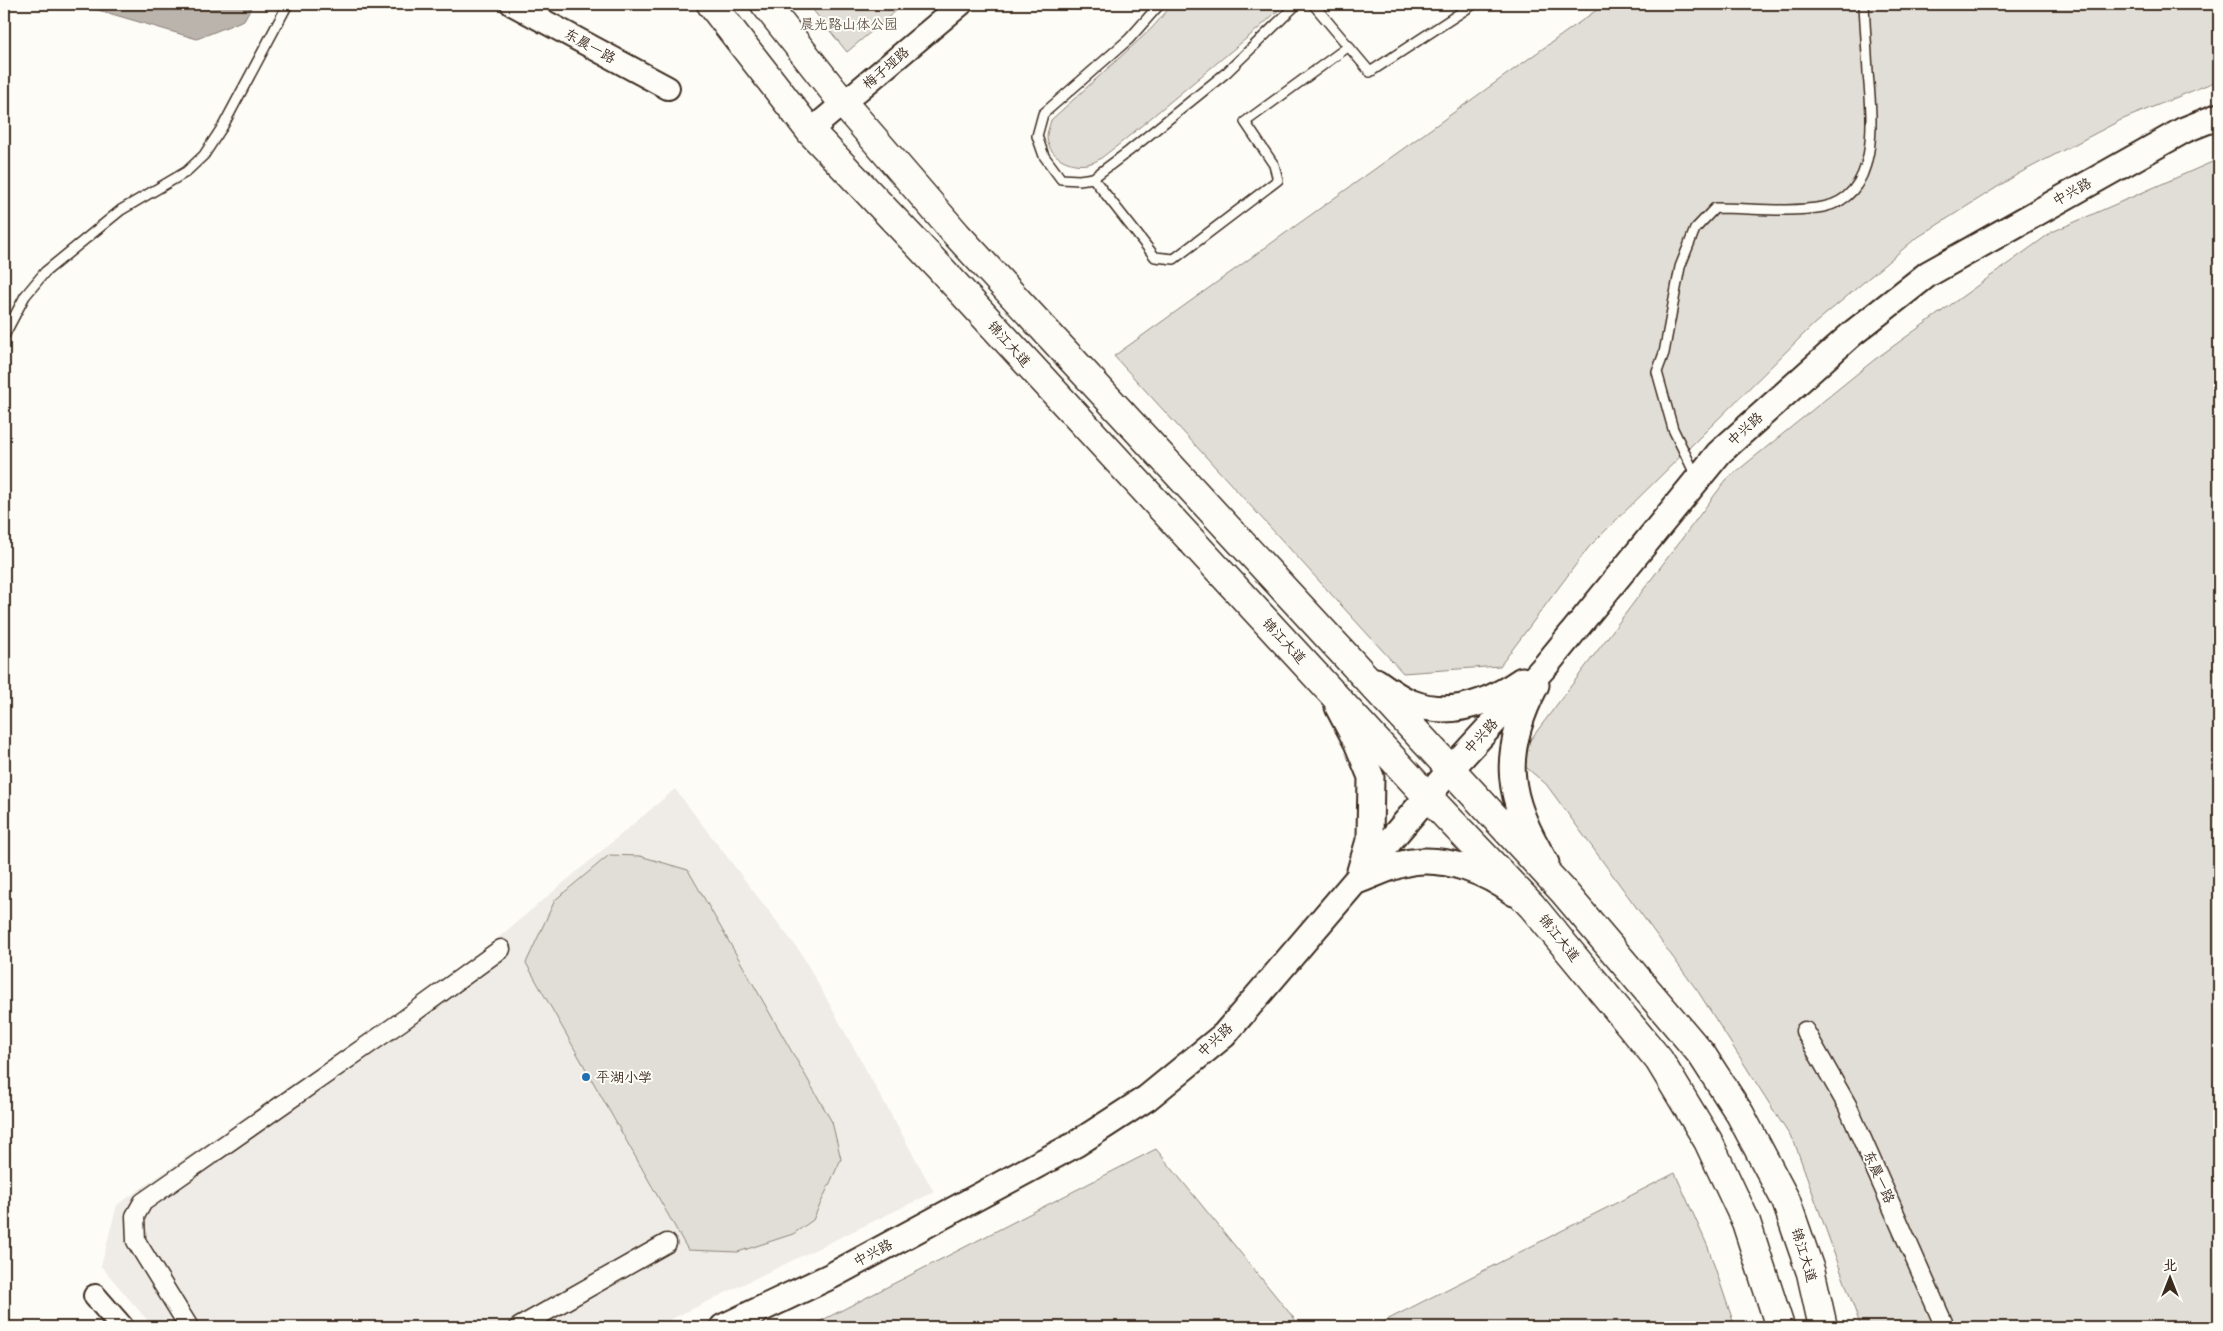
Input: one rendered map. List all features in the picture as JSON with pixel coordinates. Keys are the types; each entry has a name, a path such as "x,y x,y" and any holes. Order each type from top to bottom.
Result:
{"main road":[{"name":"锦江大道","path":"711,4 810,131 946,275 1330,692 1532,906 1659,1060 1708,1141 1746,1222 1780,1327"},
{"name":"锦江大道","path":"765,4 844,104 957,235 1564,891 1702,1055 1740,1114 1786,1201 1811,1273 1823,1327"},
{"name":"中兴路","path":"723,1327 831,1276 1067,1149 1147,1098 1224,1035 1451,769 1547,664 1719,453 1853,333 1928,274 2184,130 2219,116"},
{"path":"1360,671 1413,704 1449,710 1475,705 1506,691 1547,664"},
{"path":"1547,664 1526,705 1515,740 1511,775 1516,798 1530,837 1564,891"},
{"path":"1330,692 1357,743 1371,777 1370,837 1357,880"},
{"path":"1357,880 1412,862 1450,862 1500,882 1532,906"}],"street":[{"name":"东晨一路","path":"512,4 668,88"},
{"name":"梅子垭路","path":"810,131 960,4"},
{"path":"189,1327 136,1241 135,1216 143,1202 394,1027 501,949"},
{"name":"东晨一路","path":"1805,1031 1846,1105 1945,1327"},
{"path":"519,1327 667,1243"},
{"path":"95,1296 122,1327"}],"lane":[{"path":"4,336 25,296 45,272 121,210 186,172 204,155 223,126 288,4"},
{"path":"1160,4 1129,39 1043,114 1037,136 1044,156 1061,179 1079,180 1093,178 1227,72 1297,4"},
{"path":"1313,4 1370,72 1474,4"},
{"path":"1698,479 1673,429 1657,372 1664,353 1680,267 1695,229 1715,208 1787,209 1824,207 1846,198 1859,181 1868,155 1872,128 1864,4"},
{"path":"1093,178 1155,257 1174,259 1278,180 1274,165 1245,122 1349,46"}],"shaded area":[{"path":"86,4 253,4 244,20 197,39 88,7"},
{"name":"平湖小学","path":"675,789 801,953 934,1192 655,1327 153,1327 101,1266 117,1205 468,963"}],"green space":[{"name":"晨光路山体公园","path":"808,4 904,4 847,52"},
{"path":"1173,4 1285,4 1259,28 1101,158 1084,164 1069,163 1062,160 1051,150 1048,143 1047,133 1051,120 1151,29"},
{"path":"1605,4 2219,4 2219,80 2121,120 2018,174 1915,239 1814,324 1589,547 1500,666 1403,673 1114,356"},
{"path":"2219,159 2219,1327 1861,1327 1795,1144 1699,993 1546,784 1516,759 1726,480 1874,360 2052,232"},
{"path":"609,855 640,856 688,870 832,1122 841,1159 813,1220 793,1234 738,1252 688,1250 526,963 555,900"},
{"path":"1156,1149 1301,1327 809,1327"},
{"path":"1675,1173 1708,1247 1735,1327 1373,1327"}],"place":[{"name":"平湖小学","path":"586,1077"}]}
